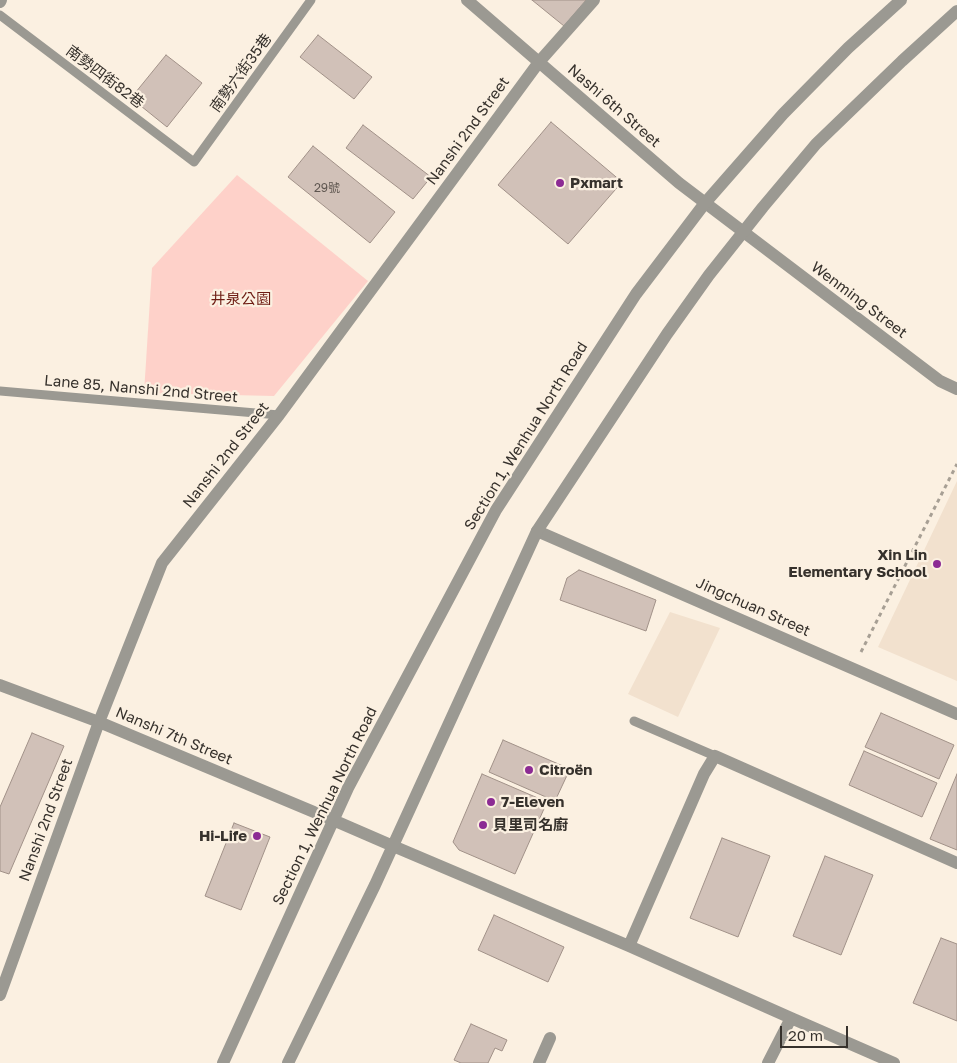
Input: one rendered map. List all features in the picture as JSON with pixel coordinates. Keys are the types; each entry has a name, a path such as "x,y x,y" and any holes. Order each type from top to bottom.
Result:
{"street":[{"name":"Nashi 6th Street","path":"467,0 679,183 743,233"},
{"name":"Nanshi 2nd Street","path":"0,995 99,722 162,563 279,415 539,62 594,0"},
{"name":"Section 1, Wenhua North Road","path":"223,1063 348,788 496,510 636,294 705,203 782,114 848,48 901,0"},
{"path":"288,1063 393,846 537,531 667,334 743,233 816,144 957,11"},
{"name":"Wenming Street","path":"743,233 940,381 957,389"},
{"name":"Jingchuan Street","path":"537,531 957,714"},
{"name":"Nanshi 7th Street","path":"0,685 99,722 333,820 629,946 894,1063"},
{"path":"629,946 704,774 715,756 957,863"},
{"path":"768,1063 791,1018"},
{"path":"539,1063 550,1038"}],"lane":[{"name":"南勢六街35巷","path":"194,162 311,0"},
{"name":"南勢四街82巷","path":"0,15 194,162"},
{"name":"Lane 85, Nanshi 2nd Street","path":"0,391 279,415"},
{"path":"634,721 715,756"}],"path":[{"path":"861,652 957,464"}],"shaded area":[{"name":"Xin Lin Elementary School","path":"957,481 957,681 878,647"},
{"path":"670,612 720,628 678,717 628,694"}],"green space":[{"name":"井泉公園","path":"237,175 368,281 274,396 144,393 152,268"}],"building":[{"path":"532,0 586,0 564,26"},
{"path":"318,35 372,77 354,99 300,57"},
{"path":"166,55 202,83 167,127 131,98"},
{"name":"Pxmart","path":"551,122 622,182 568,244 498,185"},
{"path":"363,125 431,177 413,199 346,148"},
{"path":"313,146 395,212 370,243 288,177"},
{"path":"579,570 656,600 646,631 560,600 567,578"},
{"path":"881,713 954,745 939,779 865,747"},
{"path":"32,733 64,746 9,874 0,871 0,807"},
{"name":"Citroën","path":"503,740 570,769 555,801 489,772"},
{"path":"864,751 937,783 922,817 849,785"},
{"path":"482,774 547,802 515,874 459,850 453,842"},
{"path":"957,774 957,850 930,839"},
{"path":"234,823 270,837 241,910 205,896"},
{"path":"722,838 770,856 738,937 690,918"},
{"path":"825,856 873,875 841,955 793,936"},
{"path":"494,915 564,947 548,982 478,950"},
{"path":"941,938 957,944 957,1021 913,1003"},
{"path":"471,1024 507,1040 502,1051 495,1048 488,1063 461,1063 454,1060"}],"place":[{"name":"Pxmart","path":"560,183"},
{"name":"Xin Lin Elementary School","path":"937,564"},
{"name":"Citroën","path":"529,770"},
{"name":"7-Eleven","path":"491,802"},
{"name":"貝里司名廚","path":"483,825"},
{"name":"Hi-Life","path":"257,836"}]}
